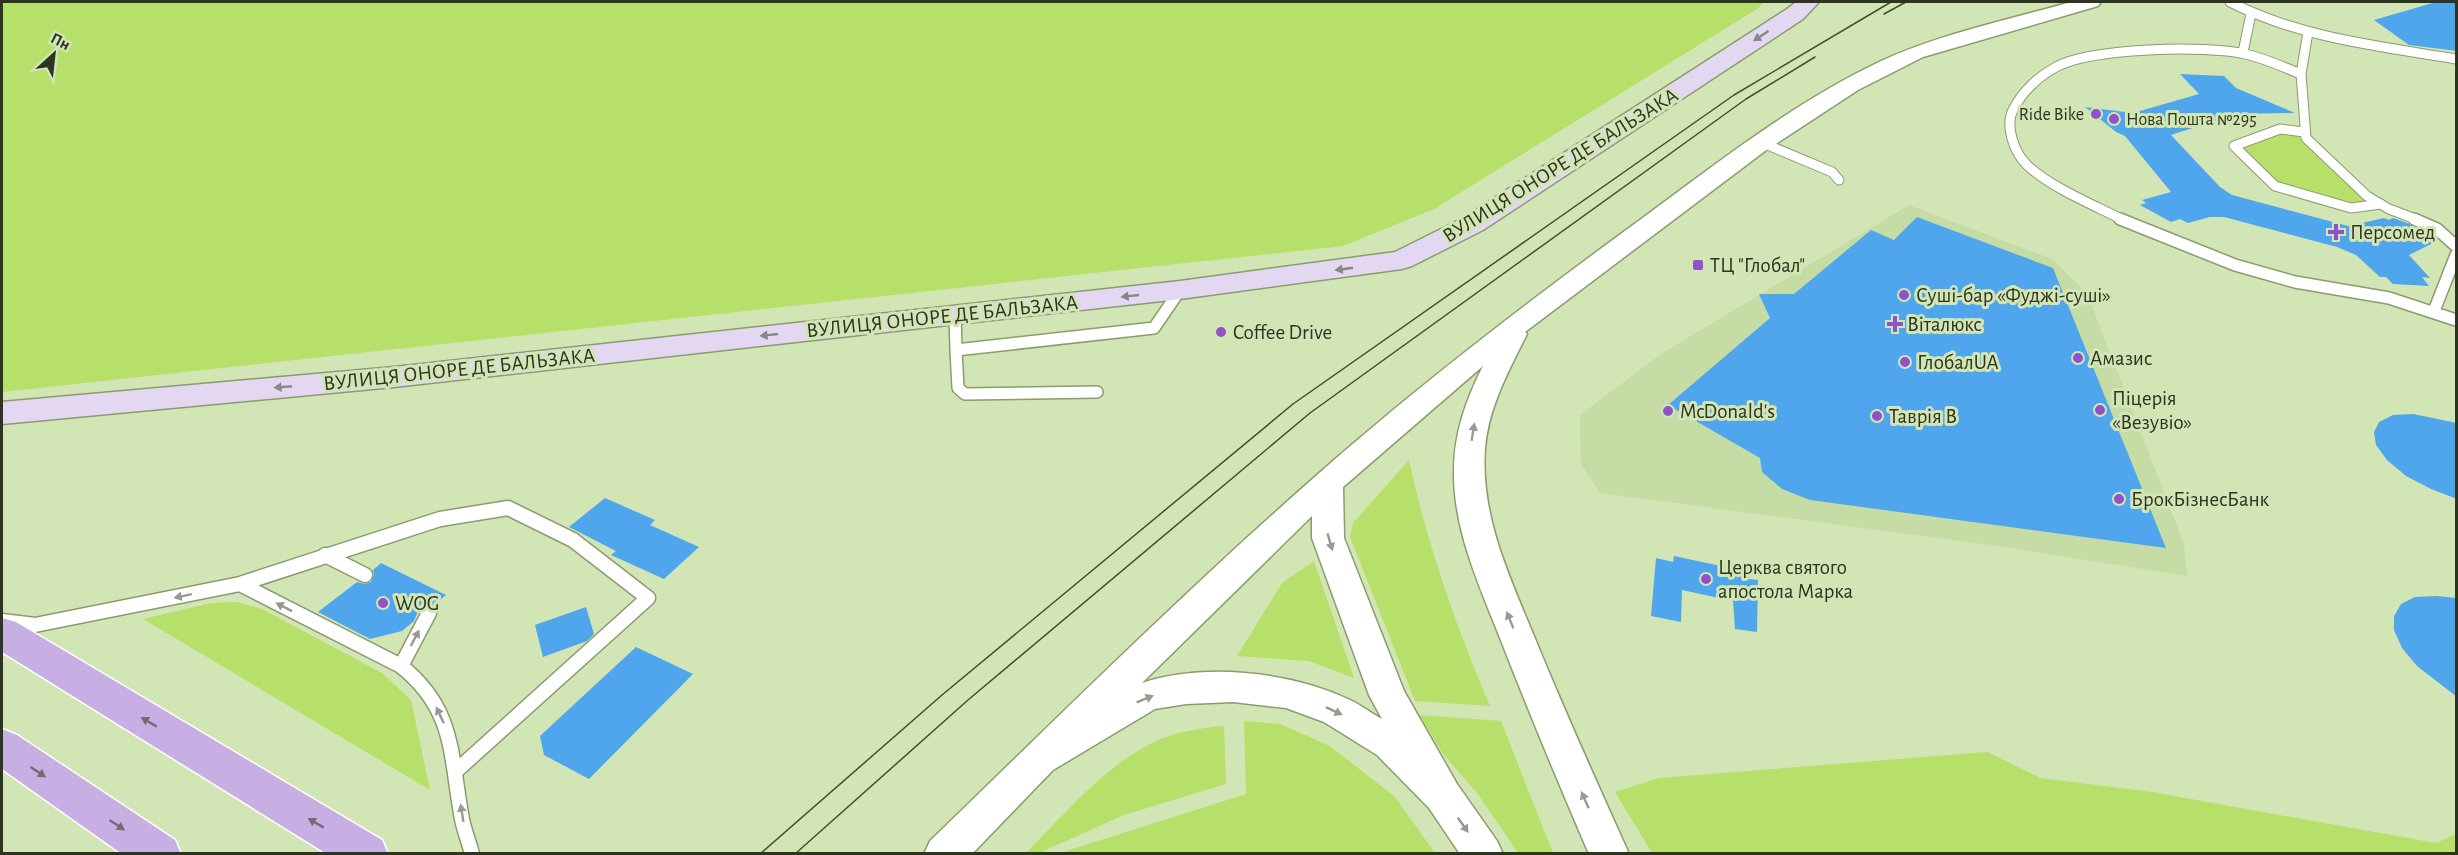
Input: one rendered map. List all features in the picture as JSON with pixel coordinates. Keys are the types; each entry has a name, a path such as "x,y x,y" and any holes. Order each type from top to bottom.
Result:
{"main road":[{"name":"ВУЛИЦЯ ОНОРЕ ДЕ БАЛЬЗАКА","path":"2,413 394,377 1180,290 1402,260 1473,224 1795,14 1808,2"},
{"path":"2,633 366,854"},
{"path":"2,747 159,854"}],"street":[{"path":"944,854 1327,484 1519,323 1763,143 1860,80 1916,53 2091,2"},
{"path":"1519,323 1476,410 1470,450 1471,506 1483,553 1545,710 1609,854"},
{"path":"1327,484 1328,538 1387,694 1443,796 1484,854"},
{"path":"1040,759 1147,696 1186,689 1233,687 1287,693 1337,711 1390,744 1443,796"}],"lane":[{"path":"2230,2 2251,14 2308,32 2457,59"},
{"path":"2242,52 2251,14"},
{"path":"2308,32 2301,75 2306,138 2368,197 2449,236 2457,246"},
{"path":"2301,75 2242,52 2148,50 2074,60 2055,68 2022,93 2011,114 2011,139 2027,165 2073,195 2127,222 2235,265 2295,282 2389,298 2457,320"},
{"path":"2304,132 2280,129 2234,146 2275,186 2351,208 2381,204"},
{"path":"1763,143 1832,172 1839,180"},
{"path":"2434,311 2457,255"},
{"path":"956,350 1155,328 1180,290"},
{"path":"955,315 958,388 965,394 1097,392"},
{"path":"2,621 35,625 240,584 440,519 508,508 573,540 648,598 456,771"},
{"path":"325,555 365,575"},
{"path":"240,584 401,666 421,682 443,717 456,771 462,819 472,854"},
{"path":"401,666 429,613 427,611"}],"shaded area":[{"name":"ГлобалUA","path":"1909,205 2052,259 2087,293 2184,544 2187,576 2004,547 1600,493 1581,464 1580,415 1661,354"}],"green space":[{"path":"2,2 1765,2 1434,209 1343,246 2,392"},
{"path":"2280,129 2293,131 2370,205 2351,208 2275,186 2234,146"},
{"path":"1409,460 1424,523 1444,584 1490,706 1415,701 1350,537 1353,523"},
{"path":"1314,561 1354,678 1309,661 1237,656 1282,583"},
{"path":"237,602 262,609 382,673 411,700 430,790 143,619 211,603"},
{"path":"1419,715 1501,721 1553,853 1518,853 1477,793 1443,754"},
{"path":"1244,721 1280,724 1330,746 1395,797 1435,853 1060,853 1246,794"},
{"path":"1224,726 1226,784 1124,815 1039,853 1026,853 1084,793 1134,753 1178,733"},
{"path":"1987,752 2041,778 2152,792 2436,843 2456,834 2456,853 1652,853 1615,792 1659,778"}],"building":[{"path":"2436,2 2457,2 2457,51 2409,45 2374,20"},
{"path":"2180,74 2224,76 2236,88 2295,113 2236,114 2171,135 2220,187 2232,195 2348,226 2384,218 2389,220 2393,218 2407,223 2430,235 2423,237 2435,242 2409,255 2430,278 2422,277 2429,286 2393,284 2386,277 2380,277 2356,255 2337,247 2224,217 2210,217 2188,223 2180,219 2171,222 2140,205 2146,203 2142,200 2171,192 2125,136 2116,132 2085,107 2133,113 2199,94"},
{"name":"ГлобалUA","path":"1917,217 2053,268 2166,548 1810,500 1782,489 1762,472 1760,458 1668,405 1770,318 1759,294 1794,294 1871,230 1894,240"},
{"path":"2413,414 2457,423 2457,499 2406,476 2387,460 2376,445 2374,432 2379,422 2393,415"},
{"path":"605,498 655,520 650,525 699,547 664,579 611,555 616,551 569,527"},
{"name":"Церква святого апостола Марка","path":"1674,556 1749,572 1749,579 1758,580 1757,632 1735,629 1733,601 1682,590 1681,622 1651,616 1656,558 1673,562"},
{"name":"WOG","path":"381,563 446,595 434,605 429,602 421,604 414,621 402,631 370,639 318,612 357,582 365,584 371,582 374,575 373,570"},
{"path":"2415,597 2457,598 2457,697 2417,666 2402,648 2394,630 2394,616 2401,604"},
{"path":"586,607 594,634 587,641 543,657 535,625"},
{"path":"636,647 693,674 589,779 544,755 540,736"}],"tram line":[{"path":"760,854 942,695 1293,404 1734,95 1891,2"},
{"path":"1884,14 1906,2"},
{"path":"795,854 968,700 1310,413 1746,99 1815,57"}],"place":[{"name":"Ride Bike","path":"2096,114"},
{"name":"Нова Пошта №295","path":"2114,119"},
{"name":"Персомед","path":"2336,232"},
{"name":"ТЦ \"Глобал\"","path":"1698,265"},
{"name":"Суші-бар «Фуджі-суші»","path":"1904,295"},
{"name":"Віталюкс","path":"1895,324"},
{"name":"Coffee Drive","path":"1221,332"},
{"name":"Амазис","path":"2078,358"},
{"name":"ГлобалUA","path":"1905,362"},
{"name":"Піцерія «Везувіо»","path":"2100,410"},
{"name":"McDonald's","path":"1668,411"},
{"name":"Таврія В","path":"1877,416"},
{"name":"БрокБізнесБанк","path":"2119,499"},
{"name":"Церква святого апостола Марка","path":"1706,579"},
{"name":"WOG","path":"383,603"}]}
